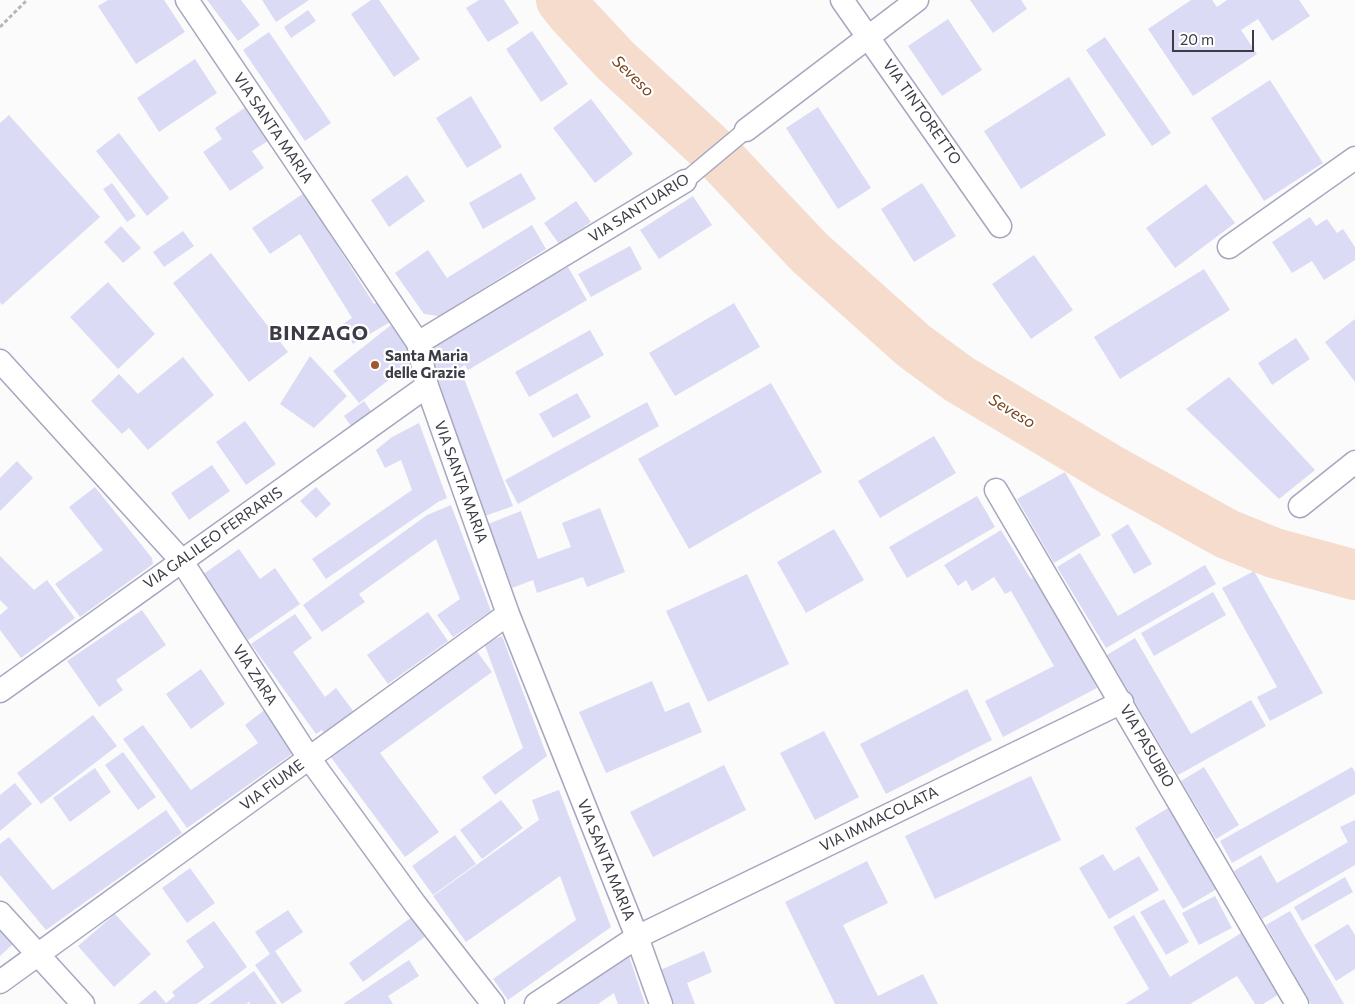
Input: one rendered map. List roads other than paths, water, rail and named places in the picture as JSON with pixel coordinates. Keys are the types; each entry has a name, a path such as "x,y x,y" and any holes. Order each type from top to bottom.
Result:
{"street":[{"name":"VIA SANTA MARIA","path":"187,0 418,343 427,386 508,614 637,937 661,1004"},
{"name":"VIA TINTORETTO","path":"842,0 869,36 1000,226"},
{"name":"VIA SANTUARIO","path":"418,343 685,181 746,130 917,0"},
{"path":"1229,247 1355,158"},
{"name":"VIA ZARA","path":"0,361 181,560 309,758 414,904 493,1004"},
{"name":"VIA GALILEO FERRARIS","path":"0,691 427,386"},
{"path":"1300,506 1355,462"},
{"name":"VIA PASUBIO","path":"996,490 1122,702 1296,1004"},
{"name":"VIA FIUME","path":"0,982 508,614"},
{"name":"VIA IMMACOLATA","path":"536,1004 637,937 1122,702"},
{"path":"0,913 37,956 83,1004"}],"waterway":[{"name":"Seveso","path":"561,0 615,60 710,148"},
{"name":"Seveso","path":"724,162 810,253 914,346 959,379 1113,471 1227,534 1274,553 1355,575"}],"place":[{"name":"Santa Maria delle Grazie","path":"375,365"}],"district":[{"name":"BINZAGO","path":"319,333"}]}
